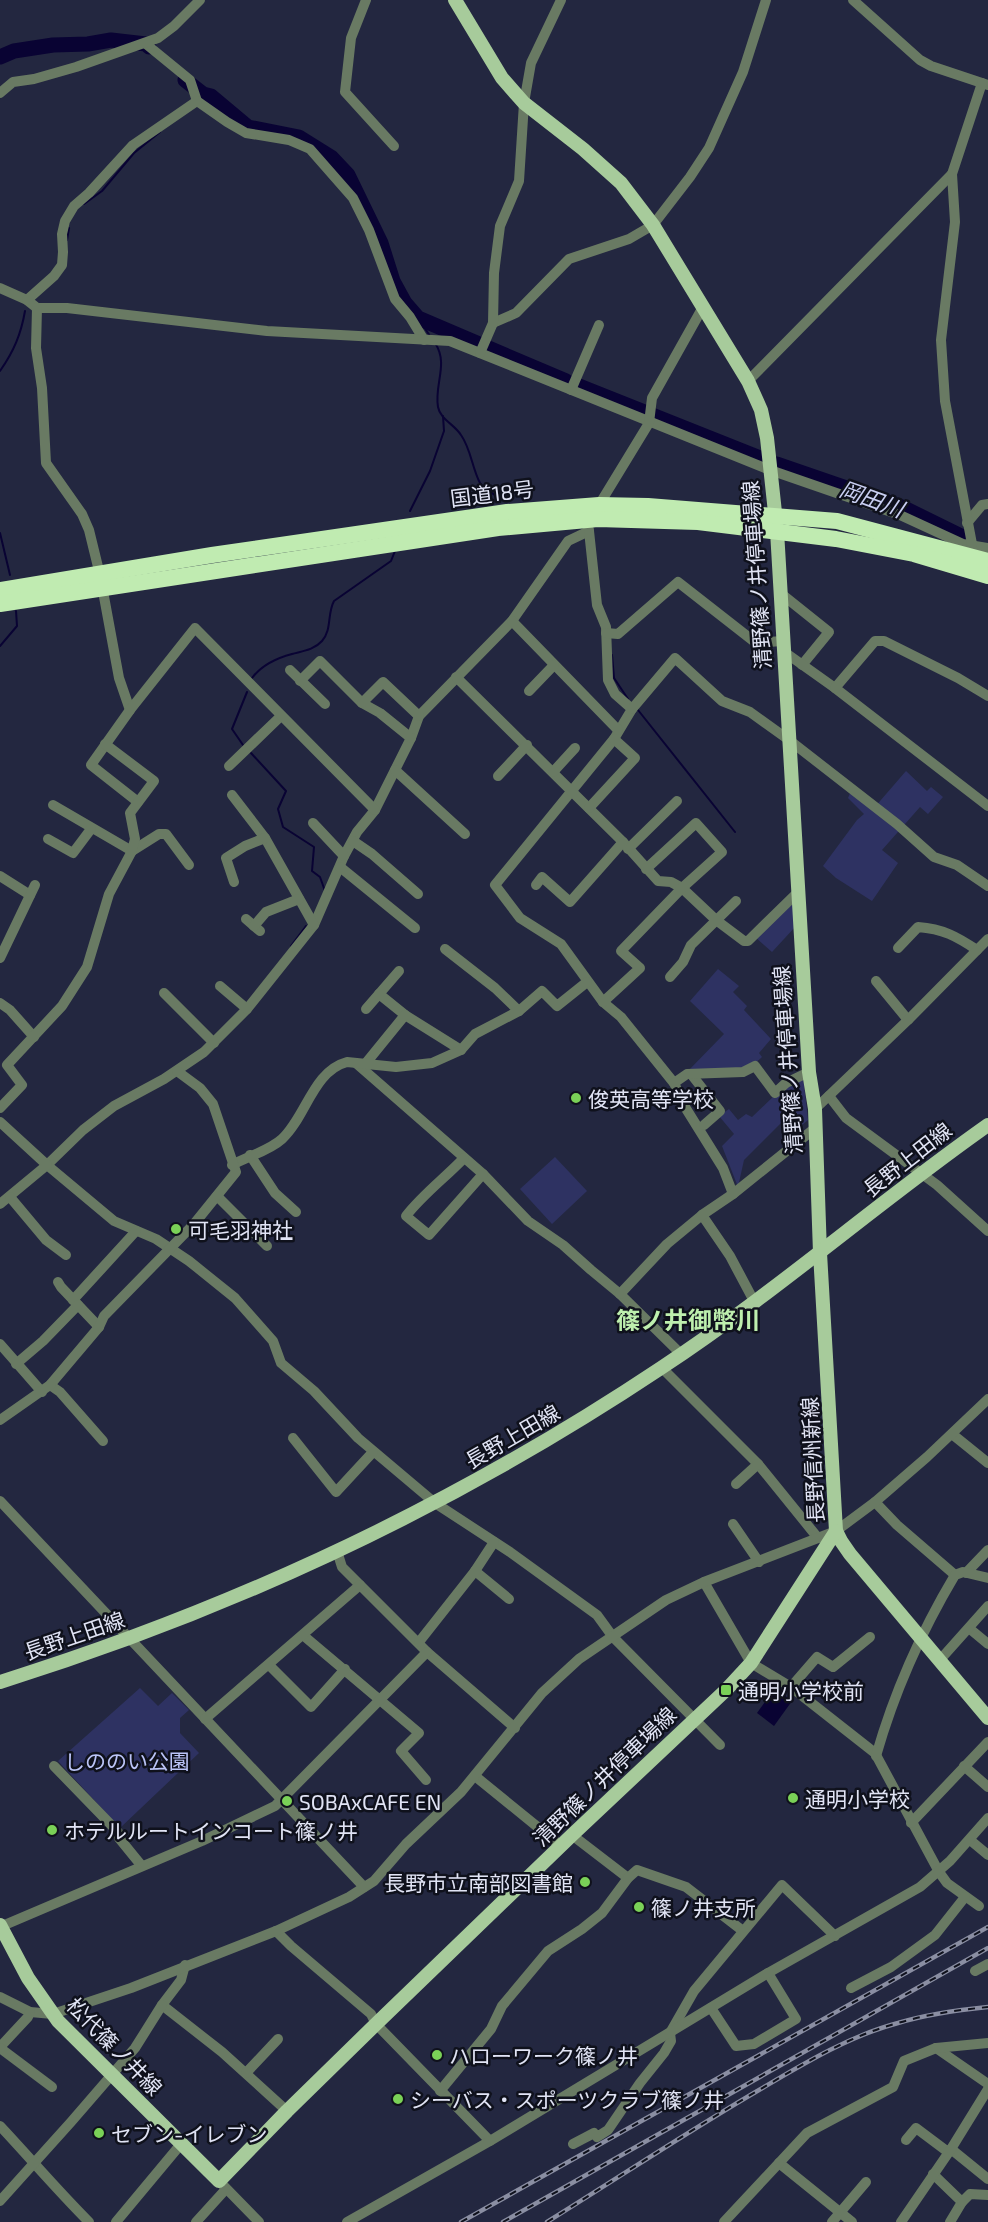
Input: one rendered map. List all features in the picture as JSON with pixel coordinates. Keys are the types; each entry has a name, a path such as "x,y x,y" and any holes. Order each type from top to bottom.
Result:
{"highway":[{"name":"国道18号","path":"0,604 212,555 483,516 599,505 648,506 775,523 836,539 914,554 988,576"},
{"name":"国道18号","path":"0,590 101,582 498,528 588,525 837,521 988,561"}],"main road":[{"name":"清野篠ノ井停車場線","path":"455,0 502,78 524,103 583,149 621,183 653,225 748,381 761,410 768,438 775,523 808,1072 815,1109 820,1253"},
{"name":"長野上田線","path":"0,1682 130,1638 232,1599 435,1503 544,1443 662,1368 754,1303 988,1125"},
{"name":"長野信州新線","path":"820,1253 836,1531 850,1554 988,1718"},
{"name":"清野篠ノ井停車場線","path":"223,2185 287,2111 572,1835 726,1690 751,1663 836,1531"},
{"name":"松代篠ノ井線","path":"0,1926 28,1978 53,2014 223,2185"}],"street":[{"path":"0,93 13,82 45,76 146,44 174,26 200,0"},
{"path":"366,0 351,38 345,92 394,146"},
{"path":"482,348 494,323 496,246 500,226 519,181 524,103 531,63 561,0"},
{"path":"494,323 516,313 569,259 629,239 653,225 709,148 742,72 766,0"},
{"path":"853,0 920,60 931,66 985,84 952,174 955,222 942,350 945,401 972,544"},
{"path":"146,44 190,80 197,101 246,134 290,140 310,148 352,198 369,230 395,299 432,341"},
{"path":"27,300 54,276 62,265 62,234 65,221 74,206 106,176 113,165 133,145 197,101"},
{"path":"748,381 952,174"},
{"path":"0,288 27,300 37,309 67,308 267,331 450,341 482,348 571,390 649,416 770,470 900,515 963,544 988,548"},
{"path":"599,505 649,416 652,398 703,307"},
{"path":"37,309 36,348 42,388 46,464 82,514 89,530 119,678 130,710"},
{"path":"571,390 599,325"},
{"path":"967,524 982,505 988,504"},
{"path":"0,1204 114,1106 177,1071 204,1052 247,1009 314,925 353,840 375,810 411,738 419,716 512,621 568,541 588,525"},
{"path":"588,525 597,605 606,627 608,680 615,694 632,710"},
{"path":"606,633 618,634 678,582 756,643 782,646 802,665 988,806"},
{"path":"779,592 829,632 802,665"},
{"path":"512,621 616,734 634,758 589,808"},
{"path":"138,802 91,765 130,710 195,628 375,810"},
{"path":"835,688 875,641 884,641 958,678 988,696"},
{"path":"733,1194 723,1168 674,1083 621,1017 603,1002 561,944 520,918 495,885 572,792 632,710 675,658 722,701 750,712 789,740 897,824 934,857 957,865 988,886"},
{"path":"300,681 320,661 362,703 380,713 411,738"},
{"path":"529,691 554,665"},
{"path":"290,670 326,704"},
{"path":"456,677 626,845 658,881 671,882 682,888 716,920 744,941 748,941 797,893"},
{"path":"362,703 383,682 419,716"},
{"path":"229,767 281,716"},
{"path":"0,1108 22,1085 7,1065 62,1006 87,967 108,894 132,851 135,839 130,813 154,781 105,744"},
{"path":"498,776 527,746"},
{"path":"553,772 575,748"},
{"path":"395,770 465,834"},
{"path":"232,795 265,838 314,925"},
{"path":"536,885 542,877 570,902 626,845 677,801"},
{"path":"53,806 132,851"},
{"path":"313,823 342,862 415,928"},
{"path":"603,1002 640,968 621,951 682,888 722,852 696,823 646,869"},
{"path":"48,839 73,853 91,829"},
{"path":"132,851 159,834 166,834 189,865"},
{"path":"234,882 226,858 245,846 265,838"},
{"path":"353,840 418,894"},
{"path":"0,876 32,890 1,953"},
{"path":"254,925 266,912 299,899"},
{"path":"670,977 683,962 691,945 736,901"},
{"path":"815,1109 984,945 934,928 918,927 898,948"},
{"path":"445,949 495,988 519,1011"},
{"path":"366,1009 399,971"},
{"path":"876,981 908,1020"},
{"path":"232,1165 281,1140 294,1124 323,1077 339,1064 347,1062 396,1067 427,1065 461,1050 475,1034 519,1011 542,991 557,1006 587,982"},
{"path":"220,986 247,1009"},
{"path":"164,993 214,1043"},
{"path":"379,994 405,1015 461,1050"},
{"path":"0,1004 10,1010 34,1037"},
{"path":"362,1064 405,1015"},
{"path":"362,1064 483,1174 528,1221 563,1245 620,1294 681,1354"},
{"path":"674,1083 687,1074 743,1072 755,1066 775,1092 786,1083 808,1072"},
{"path":"0,1420 46,1389 99,1327 104,1316 171,1248 236,1172 213,1104 200,1088 177,1071"},
{"path":"691,1074 720,1111 704,1125"},
{"path":"830,1095 846,1118 937,1185 988,1231"},
{"path":"0,1122 46,1165 114,1221 171,1248 235,1298 273,1341 281,1363 314,1390 373,1452 435,1503 597,1615 613,1637 720,1744"},
{"path":"620,1294 667,1244 814,1129"},
{"path":"250,1155 275,1193 296,1212"},
{"path":"464,1158 441,1182 420,1198 406,1216 429,1235 483,1174"},
{"path":"217,1196 267,1246"},
{"path":"10,1197 46,1240 66,1254"},
{"path":"702,1215 730,1256 754,1303"},
{"path":"16,1364 43,1341 136,1231"},
{"path":"58,1282 99,1327"},
{"path":"0,1344 16,1364 46,1389 60,1392 103,1441"},
{"path":"662,1368 758,1464 818,1538"},
{"path":"0,1997 30,2012 53,2014 131,1988 276,1931 349,1897 374,1881 406,1844 475,1776 542,1693 579,1659 666,1600 704,1582 836,1531 875,1502 988,1399"},
{"path":"952,1434 988,1463"},
{"path":"293,1438 336,1492 373,1452"},
{"path":"736,1485 758,1464"},
{"path":"0,1501 364,1887"},
{"path":"875,1502 897,1525 960,1574 988,1578"},
{"path":"733,1524 759,1562"},
{"path":"419,1642 475,1571 494,1542"},
{"path":"876,1756 882,1734 920,1638 960,1574 988,1550"},
{"path":"337,1551 342,1567 427,1652 514,1728"},
{"path":"475,1571 509,1599"},
{"path":"704,1582 751,1663 791,1688 850,1732 876,1756 939,1872 947,1883 979,1906"},
{"path":"206,1719 360,1585"},
{"path":"939,1661 970,1629 988,1606"},
{"path":"970,1629 988,1644"},
{"path":"304,1636 420,1733 400,1751 426,1780"},
{"path":"791,1688 818,1657 832,1667 870,1637"},
{"path":"0,1926 202,1841 274,1806 427,1652"},
{"path":"269,1665 311,1707 345,1669"},
{"path":"911,1823 988,1742"},
{"path":"54,1766 118,1832 119,1838 141,1865"},
{"path":"964,1766 988,1787"},
{"path":"475,1776 561,1846"},
{"path":"347,2222 490,2141 768,1972 920,1887 939,1872 988,1818"},
{"path":"572,1835 628,1878"},
{"path":"970,1839 988,1855"},
{"path":"440,2091 491,2029 502,2006 548,1951 602,1913 628,1878 637,1870 686,1887 743,1931"},
{"path":"573,2144 594,2133 597,2137 608,2130 664,2053 671,2041 670,2032 694,1991 782,1885 836,1936"},
{"path":"851,1988 891,1967 935,1935 965,1897"},
{"path":"276,1931 371,2014 376,2024 490,2141"},
{"path":"975,1971 988,1964"},
{"path":"0,2201 135,2048 181,1980 186,1965"},
{"path":"711,2008 736,2046 754,2044 796,2019 768,1972"},
{"path":"162,2005 222,2052 287,2111"},
{"path":"30,2012 0,2048 52,2087"},
{"path":"246,2073 278,2039"},
{"path":"724,2222 807,2133 893,2087 904,2061 936,2048 988,2043"},
{"path":"936,2048 988,2084"},
{"path":"901,2222 950,2151 988,2089"},
{"path":"0,2126 58,2192 89,2222"},
{"path":"906,2140 916,2128 988,2179"},
{"path":"116,2222 181,2144"},
{"path":"779,2163 852,2222"},
{"path":"933,2174 962,2202"},
{"path":"832,2222 866,2182"},
{"path":"196,2222 223,2185 259,2222"},
{"path":"950,2222 962,2202 970,2194 988,2195"}],"green space":[{"path":"906,771 927,791 931,787 943,797 928,814 920,807 882,850 898,863 872,901 836,878 823,866 864,814 848,798 851,791 874,808"},
{"path":"794,900 796,926 772,952 755,937"},
{"path":"718,969 739,986 733,992 747,1006 744,1010 771,1039 759,1053 762,1057 746,1067 727,1071 687,1072 724,1034 690,1001"},
{"path":"803,1076 808,1120 801,1126 788,1116 744,1160 738,1187 722,1146 734,1134 719,1116 729,1109 738,1120 746,1114 752,1117 775,1095"},
{"path":"555,1157 587,1191 552,1224 520,1189"},
{"name":"しののい公園","path":"140,1688 158,1706 172,1693 189,1710 180,1718 180,1733 199,1753 120,1828 58,1761"}],"shaded area":[{"path":"775,1688 792,1701 774,1726 757,1713"}],"waterway":[{"path":"0,57 14,51 53,45 88,44 111,40 146,44 149,47"},
{"path":"185,80 203,94 211,96 248,127 299,137 331,157 348,175 381,243 393,281 405,303 418,318 566,381"},
{"path":"84,204 102,191 134,153 160,132"},
{"path":"67,240 69,228"},
{"path":"0,371 16,342 25,311"},
{"path":"418,318 430,336"},
{"path":"435,343 441,359 437,399 439,411 464,440 480,483 498,497"},
{"name":"岡田川","path":"579,386 760,458"},
{"path":"410,511 430,471 444,431 443,416"},
{"name":"岡田川","path":"777,464 902,507 965,538"},
{"path":"0,533 10,575"},
{"path":"252,678 275,660 308,650 319,644 327,632 334,601 391,561 395,551"},
{"path":"0,646 17,626 16,611"},
{"path":"612,655 614,678 628,699"},
{"path":"243,745 232,729 247,692"},
{"path":"638,710 735,832"},
{"path":"251,753 286,791 278,809 283,827 314,847 312,871 320,877 325,891"},
{"path":"291,946 306,926"}],"railway":[{"path":"461,2222 988,1927"},
{"path":"503,2222 988,1948"},
{"path":"547,2222 732,2106 844,2043 909,2020 988,2007"}],"place":[{"name":"俊英高等学校","path":"576,1098"},
{"name":"可毛羽神社","path":"176,1229"},
{"name":"通明小学校前","path":"726,1690"},
{"name":"通明小学校","path":"793,1798"},
{"name":"SOBAxCAFE EN","path":"287,1801"},
{"name":"ホテルルートインコート篠ノ井","path":"52,1830"},
{"name":"長野市立南部図書館","path":"585,1882"},
{"name":"篠ノ井支所","path":"639,1907"},
{"name":"ハローワーク篠ノ井","path":"437,2055"},
{"name":"シーバス・スポーツクラブ篠ノ井","path":"398,2099"},
{"name":"セブン-イレブン","path":"99,2133"}],"district":[{"name":"篠ノ井御幣川","path":"688,1319"}]}
